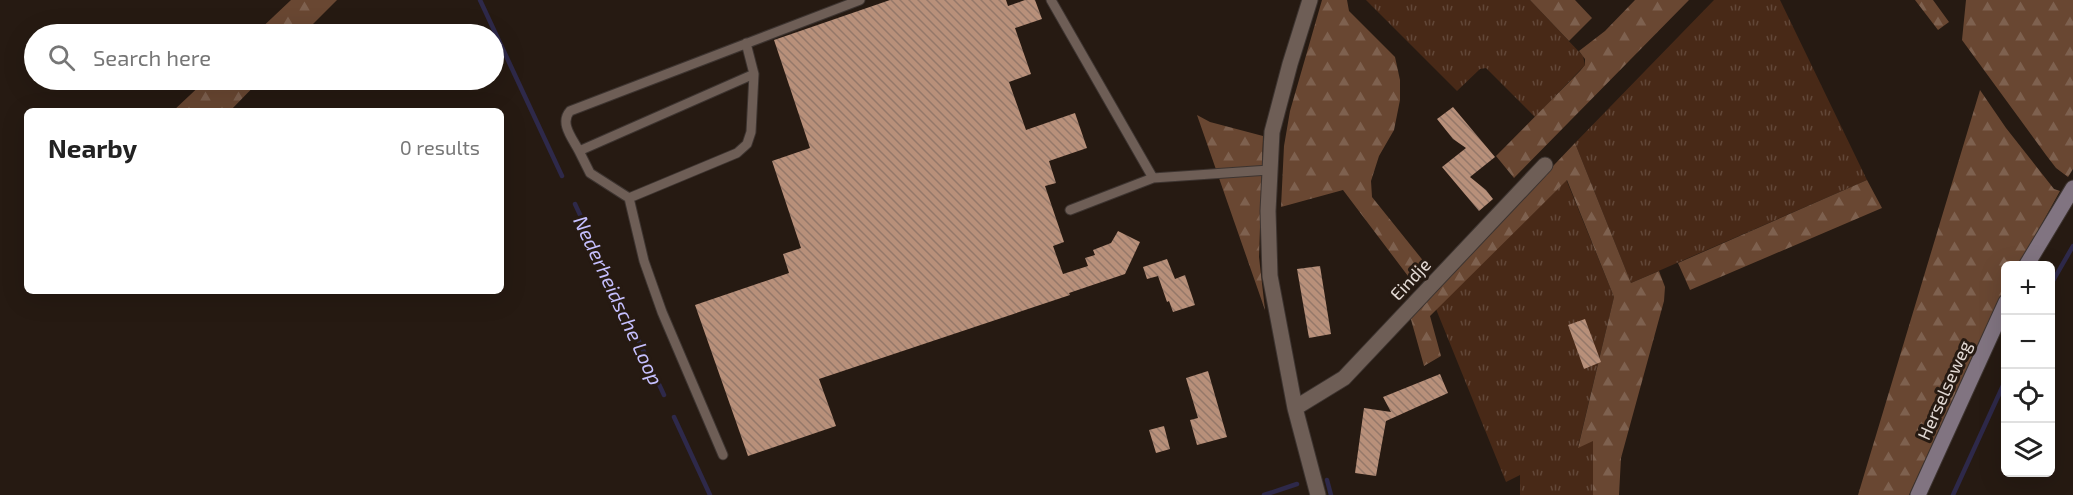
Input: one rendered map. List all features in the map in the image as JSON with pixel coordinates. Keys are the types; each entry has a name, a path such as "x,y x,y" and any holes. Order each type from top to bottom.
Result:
{"street":[{"path":"1310,0 1272,132 1269,170 1269,276 1295,408 1318,495"},
{"name":"Eindje","path":"1295,408 1344,378 1545,165"},
{"path":"2029,261 2073,188"},
{"name":"Herselseweg","path":"1918,495 2001,313"}],"lane":[{"path":"723,455 662,312 644,261 629,198 590,173 564,122 570,111 860,0"},
{"path":"1051,0 1154,178"},
{"path":"629,198 737,153 747,144 751,132 754,74 746,43"},
{"path":"579,151 754,74"},
{"path":"1070,210 1154,178 1269,170"}],"green space":[{"path":"291,0 337,0 313,24 266,24"},
{"path":"1322,0 1347,0 1349,11 1395,57 1400,80 1400,100 1394,130 1379,156 1371,181 1372,197 1429,268 1414,284 1343,190 1281,207 1284,146 1290,111"},
{"path":"1366,0 1530,0 1583,56 1585,65 1535,117 1486,68 1480,69 1457,91"},
{"path":"1530,0 1575,0 1592,18 1569,41"},
{"path":"1635,0 1689,0 1514,178 1496,156 1585,65 1585,59 1579,51 1605,31"},
{"path":"1714,0 1780,0 1867,180 1631,283 1575,143"},
{"path":"1915,0 1933,0 1949,22 1938,30"},
{"path":"1966,0 2073,0 2073,169 2068,177 2056,168 1962,40"},
{"path":"195,90 250,90 233,108 176,108"},
{"path":"1980,90 2006,128 2054,189 2060,191 2021,261 2001,261 2001,300 1909,495 1858,495"},
{"path":"1197,115 1210,122 1263,136 1259,257 1265,310"},
{"path":"1575,143 1631,283 1659,271 1665,287 1664,301 1621,458 1619,495 1593,495 1593,441 1578,448 1614,297 1567,180 1430,316 1441,356 1424,366 1410,316"},
{"path":"1566,179 1614,297 1578,447 1593,440 1593,495 1520,495 1520,475 1506,482 1436,309"},
{"path":"1867,180 1882,208 1690,290 1678,263"}],"building":[{"path":"890,0 1006,0 1008,6 1025,0 1035,0 1042,19 1015,28 1031,74 1009,82 1026,130 1075,113 1087,148 1049,161 1056,183 1045,186 1064,242 1053,246 1063,274 1088,266 1085,258 1095,255 1093,250 1111,243 1118,231 1140,242 1125,274 1069,293 1070,295 819,379 836,426 748,456 695,305 789,273 783,254 801,248 772,161 810,148 774,40"},
{"path":"1453,107 1495,157 1470,177 1493,199 1479,211 1442,167 1466,148 1453,139 1437,119"},
{"path":"1167,259 1175,279 1185,275 1195,305 1173,312 1158,276 1147,279 1143,267"},
{"path":"1320,266 1331,334 1309,338 1297,269"},
{"path":"1585,319 1601,362 1584,369 1568,325"},
{"path":"1208,371 1227,437 1197,445 1190,420 1198,418 1186,378"},
{"path":"1440,374 1448,393 1386,421 1376,476 1355,473 1364,408 1391,412 1383,397"},
{"path":"1164,426 1170,449 1156,453 1149,430"}],"waterway":[{"name":"Nederheidsche Loop","path":"480,0 491,24"},
{"name":"Nederheidsche Loop","path":"504,52 562,176"},
{"name":"Nederheidsche Loop","path":"575,204 664,395"},
{"path":"2055,277 2073,246"},
{"path":"1953,495 2001,390"},
{"name":"Nederheidsche Loop","path":"674,417 710,495"},
{"path":"1327,480 1331,495"},
{"name":"Nederheidsche Loop","path":"1264,495 1297,484"}]}
